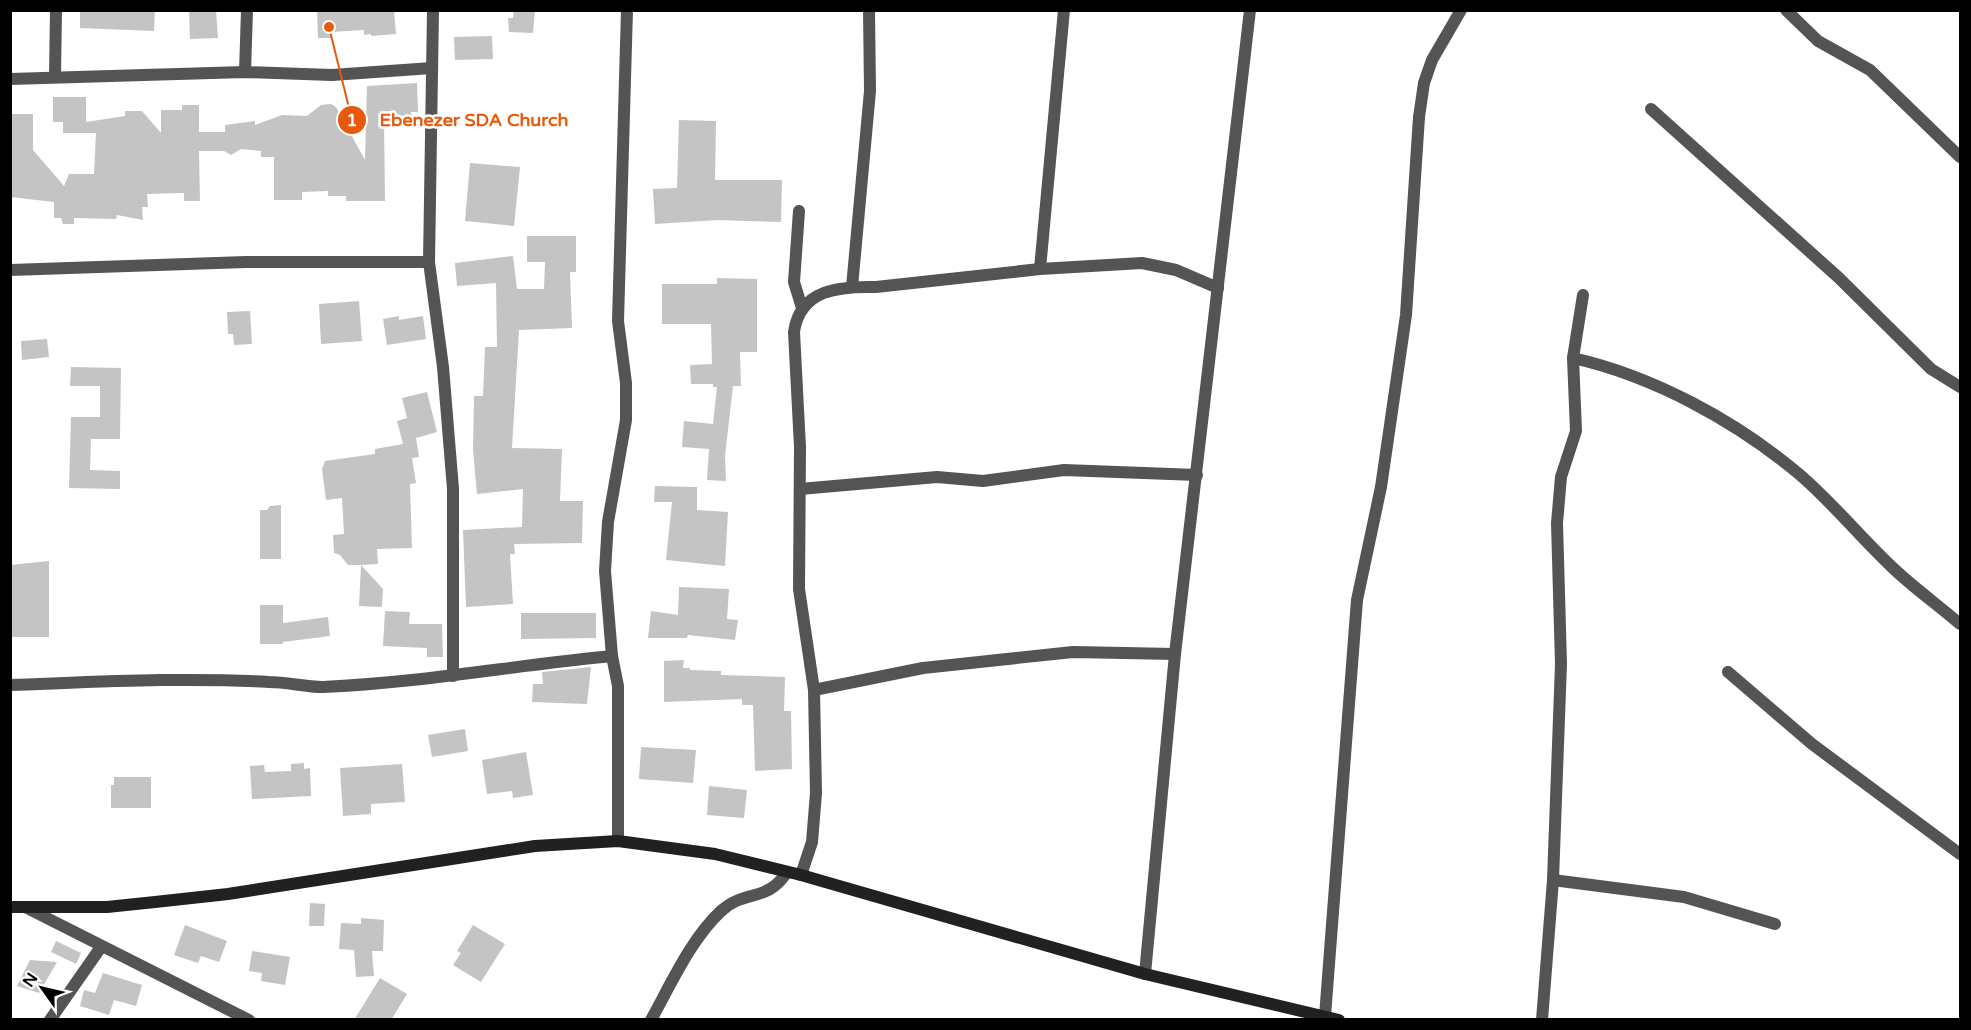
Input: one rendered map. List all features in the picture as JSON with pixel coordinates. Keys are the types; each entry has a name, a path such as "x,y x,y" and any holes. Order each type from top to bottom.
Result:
{"street":[{"path":"55,76 56,10"},
{"path":"245,72 247,10"},
{"path":"433,10 429,262 443,367 453,489 453,676"},
{"path":"618,841 618,686 612,656 605,571 608,522 626,420 626,383 618,321 627,10"},
{"path":"852,286 870,91 869,10"},
{"path":"1040,270 1064,10"},
{"path":"1145,974 1175,654 1250,10"},
{"path":"1325,1016 1357,600 1383,476 1406,315 1419,117 1424,83 1432,60 1461,10"},
{"path":"1786,10 1818,41 1870,70 1960,157"},
{"path":"10,79 245,72 333,75 432,68"},
{"path":"1651,109 1839,278 1931,369 1960,387"},
{"path":"799,212 794,282 802,308"},
{"path":"10,270 246,262 429,262"},
{"path":"801,875 812,842 816,793 814,690 801,608 795,332 796,320 802,308 823,292 852,286 876,287 1040,270 1142,263 1176,270 1218,288"},
{"path":"1542,1020 1553,880 1561,664 1557,523 1561,477 1576,431 1573,358 1583,295"},
{"path":"1573,358 1610,366 1653,384 1695,405 1750,439 1800,475 1895,570 1960,624"},
{"path":"800,489 937,477 984,481 1064,470 1197,475"},
{"path":"814,690 923,668 1073,652 1175,654"},
{"path":"10,685 128,681 269,681 320,687 453,676 530,664 612,656"},
{"path":"1728,672 1812,744 1960,854"},
{"path":"10,906 107,907 155,902 228,894 535,846 618,841 715,854 801,875 1145,974 1339,1020"},
{"path":"651,1020 702,934 721,911 744,898 775,888 787,872"},
{"path":"1553,880 1684,897 1775,924"},
{"path":"25,907 249,1020"},
{"path":"50,1020 101,947"}],"building":[{"path":"80,10 155,10 154,31 80,28"},
{"path":"189,10 216,10 218,38 190,39"},
{"path":"317,10 394,10 396,34 371,36 371,34 364,35 364,30 332,32 332,38 318,38"},
{"path":"514,10 535,10 533,33 509,32 508,18 513,18"},
{"path":"492,36 493,59 455,60 454,37"},
{"path":"417,83 418,112 411,112 412,118 384,119 385,201 346,201 346,196 328,196 328,191 302,192 302,200 274,200 274,157 261,157 261,151 241,149 231,155 224,151 199,151 200,201 184,201 184,193 147,194 148,207 142,207 143,220 117,215 116,219 74,218 74,224 63,224 61,218 54,218 54,202 10,197 10,114 33,114 33,150 64,186 69,174 94,174 96,133 63,133 63,122 53,122 53,97 86,97 86,122 125,116 125,111 142,111 161,133 161,110 182,110 182,105 199,105 199,132 225,132 225,125 255,121 255,125 282,115 307,116 321,105 331,104 336,107 365,160 367,86"},
{"path":"679,120 716,121 715,180 782,180 781,222 718,220 655,224 653,189 677,188"},
{"path":"470,163 520,167 514,226 465,221"},
{"path":"527,236 576,236 576,272 570,272 572,328 519,330 512,448 562,449 560,501 583,501 582,543 514,544 515,554 510,554 513,604 466,607 463,530 522,527 523,489 477,494 473,450 474,396 483,396 485,347 497,347 496,283 457,286 455,263 513,256 517,289 544,289 545,262 527,262"},
{"path":"717,278 757,279 757,352 740,352 741,386 733,386 725,456 726,481 707,480 709,449 682,447 684,421 713,424 717,387 713,387 713,384 691,384 690,365 712,364 711,324 662,324 662,284 717,284"},
{"path":"359,301 362,341 321,344 319,304"},
{"path":"250,311 252,344 234,345 233,334 228,334 227,312"},
{"path":"399,316 399,320 423,316 426,339 387,345 383,319"},
{"path":"47,339 49,357 22,360 21,341"},
{"path":"71,367 121,368 120,439 91,439 90,470 120,471 120,489 69,488 71,417 100,417 100,386 70,386"},
{"path":"427,392 437,432 416,438 419,457 412,458 416,483 410,484 412,548 377,549 378,564 348,565 340,555 334,553 333,535 344,534 342,498 326,500 322,469 325,461 375,454 375,449 403,444 397,421 407,418 402,398"},
{"path":"655,486 697,487 697,510 728,512 725,566 666,560 672,502 654,502"},
{"path":"281,505 281,559 260,559 260,510"},
{"path":"49,561 49,637 10,637 10,565"},
{"path":"361,565 383,589 382,607 359,606"},
{"path":"679,587 729,589 727,619 738,620 735,640 688,635 687,638 648,638 651,611 678,615"},
{"path":"260,605 283,605 283,623 328,617 330,636 283,642 283,644 260,644"},
{"path":"385,611 410,612 409,624 442,624 443,657 427,657 427,648 383,646"},
{"path":"521,613 596,613 596,638 521,639"},
{"path":"684,660 683,668 690,668 690,670 721,671 721,675 785,677 784,711 791,711 792,769 755,771 753,705 742,705 742,699 664,702 664,661"},
{"path":"591,667 587,704 532,702 533,684 543,684 542,672"},
{"path":"465,729 468,751 432,757 428,735"},
{"path":"641,747 696,750 693,783 639,779"},
{"path":"526,752 533,795 513,798 512,791 487,794 482,760"},
{"path":"304,763 304,769 310,768 311,796 252,799 250,766 264,765 265,772 291,771 291,764"},
{"path":"402,764 405,802 371,804 371,814 343,816 340,768"},
{"path":"114,777 151,777 151,808 111,808 111,785 114,785"},
{"path":"709,786 747,790 744,818 707,815"},
{"path":"310,903 325,904 324,926 309,926"},
{"path":"361,918 384,920 383,951 372,951 374,976 356,977 354,950 339,949 341,923 361,924"},
{"path":"185,925 227,941 219,962 201,956 198,963 174,955"},
{"path":"473,925 505,944 481,982 453,965 461,953 457,951"},
{"path":"56,941 81,953 76,964 51,952"},
{"path":"252,951 290,957 285,985 261,981 262,973 249,971"},
{"path":"30,960 57,962 39,993 17,986"},
{"path":"103,973 142,985 136,1006 114,1000 109,1015 80,1006 84,990 95,993"},
{"path":"380,978 407,994 391,1020 354,1020"}],"place":[{"name":"Ebenezer SDA Church","path":"329,27"}]}
